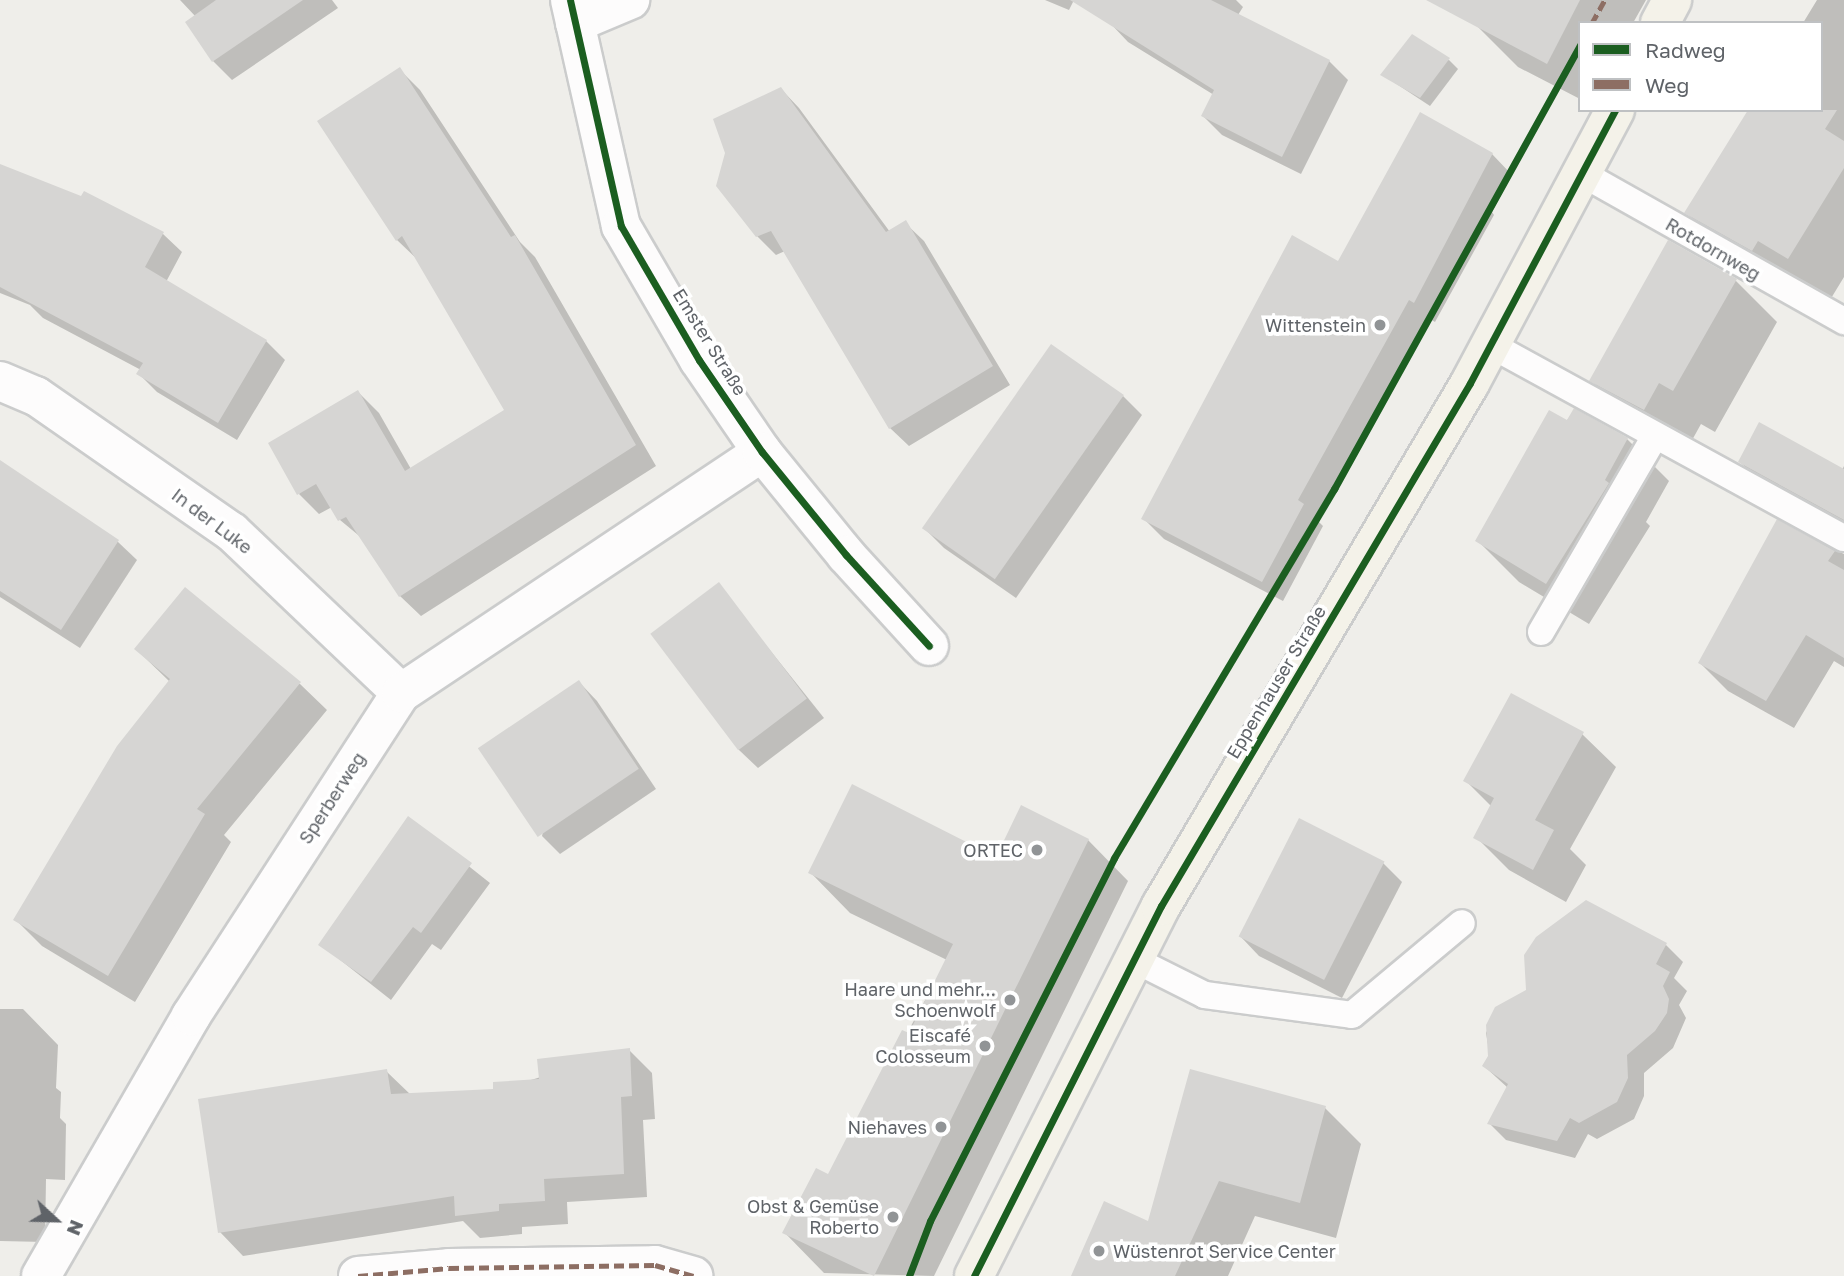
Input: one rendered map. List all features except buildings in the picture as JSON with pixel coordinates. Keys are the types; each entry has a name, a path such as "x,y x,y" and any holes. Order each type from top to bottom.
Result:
{"main road":[{"path":"1661,21 1672,0"},
{"name":"Eppenhauser Straße","path":"974,1276 1133,959 1491,345 1614,112"}],"street":[{"path":"573,12 630,0"},
{"name":"Emster Straße","path":"573,12 621,226 699,360 762,452 846,555 929,646"},
{"name":"In der Luke","path":"0,381 36,396 232,532 401,693"},
{"name":"Sperberweg","path":"41,1276 191,1016 401,693 762,452"},
{"path":"359,1276 449,1268 655,1265 693,1276"}],"lane":[{"name":"Rotdornweg","path":"1583,174 1844,321"},
{"path":"1491,345 1844,538"},
{"path":"1541,632 1655,436"},
{"path":"1133,959 1205,995 1352,1015 1462,923"}],"marked path":[{"path":"1593,21 1605,0"},
{"path":"358,1276 449,1268 655,1265 693,1276"}],"cycle path":[{"path":"570,0 621,226 699,360 762,452 846,555 929,646"},
{"path":"909,1276 930,1221 1114,858 1334,489 1578,49"},
{"path":"974,1276 1161,906 1470,383 1614,112"}],"place":[{"name":"Wittenstein","path":"1380,325"},
{"name":"ORTEC","path":"1037,850"},
{"name":"Haare und mehr... Schoenwolf","path":"1010,1000"},
{"name":"Eiscafé Colosseum","path":"985,1046"},
{"name":"Niehaves","path":"941,1127"},
{"name":"Obst & Gemüse Roberto","path":"893,1217"},
{"name":"Wüstenrot Service Center","path":"1099,1251"}]}
